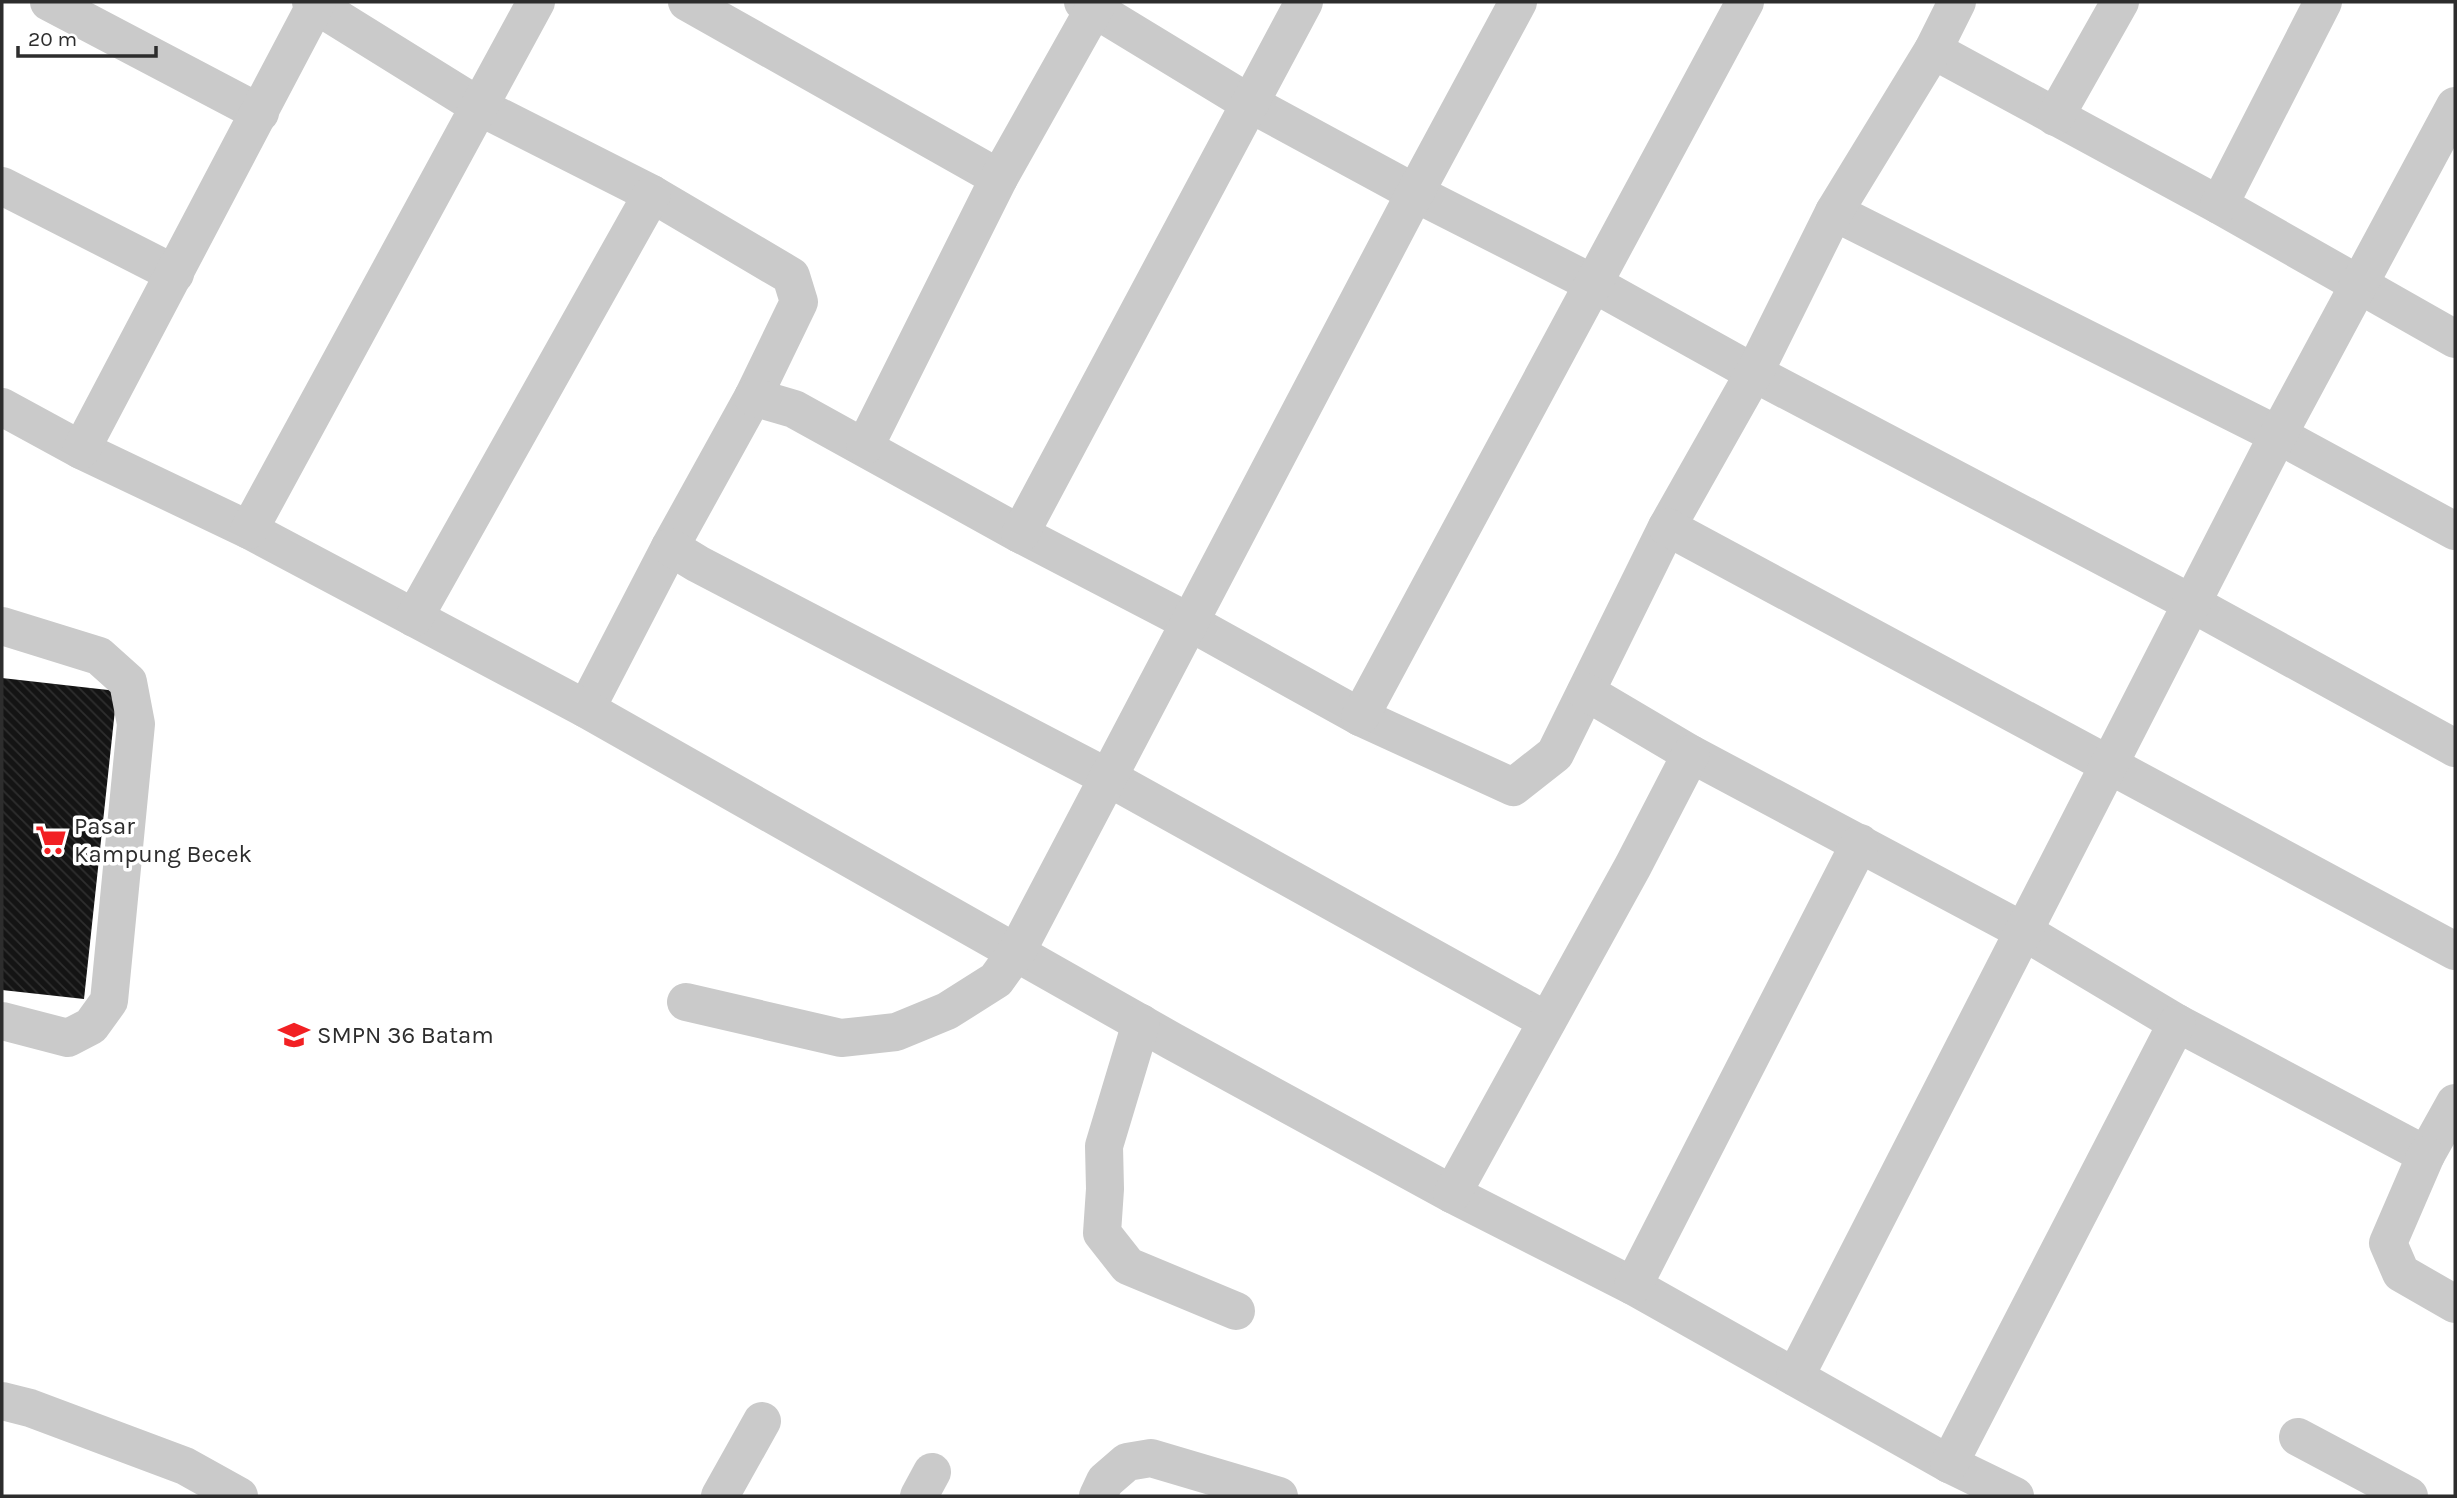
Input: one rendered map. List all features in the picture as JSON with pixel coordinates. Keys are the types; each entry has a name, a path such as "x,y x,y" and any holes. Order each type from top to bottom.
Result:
{"street":[{"path":"49,2 260,113"},
{"path":"249,530 536,2"},
{"path":"687,2 999,178"},
{"path":"1020,534 1304,2"},
{"path":"686,1002 841,1038 896,1032 947,1011 996,980 1017,951 1518,2"},
{"path":"1360,717 1745,2"},
{"path":"753,397 794,409 1360,717 1514,787 1555,754 1667,527 1754,373 1834,212 1933,50 1957,2"},
{"path":"2055,117 2120,2"},
{"path":"2219,205 2323,2"},
{"path":"82,450 315,3 480,107 652,194 791,276 799,302 753,397 670,547 586,709"},
{"path":"864,446 999,178 1092,4 1249,103 2191,603 2455,748"},
{"path":"1933,50 2219,205 2455,339"},
{"path":"1795,1377 2278,435 2455,106"},
{"path":"2,186 175,274"},
{"path":"414,618 652,194"},
{"path":"1834,212 2278,435 2455,531"},
{"path":"2,407 82,450 249,530 586,709 1141,1023 1452,1194 1633,1286 1949,1464 2015,1496"},
{"path":"1667,527 2455,951"},
{"path":"670,547 1107,777 1547,1021"},
{"path":"2,626 99,656 128,682 136,724 109,1001 91,1026 68,1038 2,1021"},
{"path":"1586,692 1691,754 2022,931 2177,1023 2426,1155"},
{"path":"1452,1194 1633,866 1691,754"},
{"path":"1633,1286 1860,843"},
{"path":"1141,1023 1104,1146 1102,1233 1128,1266 1236,1311"},
{"path":"1949,1464 2177,1023"},
{"path":"2455,1103 2426,1155 2388,1243 2401,1273 2455,1304"},
{"path":"2,1401 30,1408 186,1466 239,1496"},
{"path":"720,1496 762,1421"},
{"path":"2298,1437 2409,1496"},
{"path":"1098,1496 1105,1481 1127,1462 1151,1458 1279,1496"}],"building":[{"name":"Pasar Kampung Becek","path":"2,678 117,691 84,999 2,990"}],"place":[{"name":"Pasar Kampung Becek","path":"51,840"},
{"name":"SMPN 36 Batam","path":"294,1035"}]}
